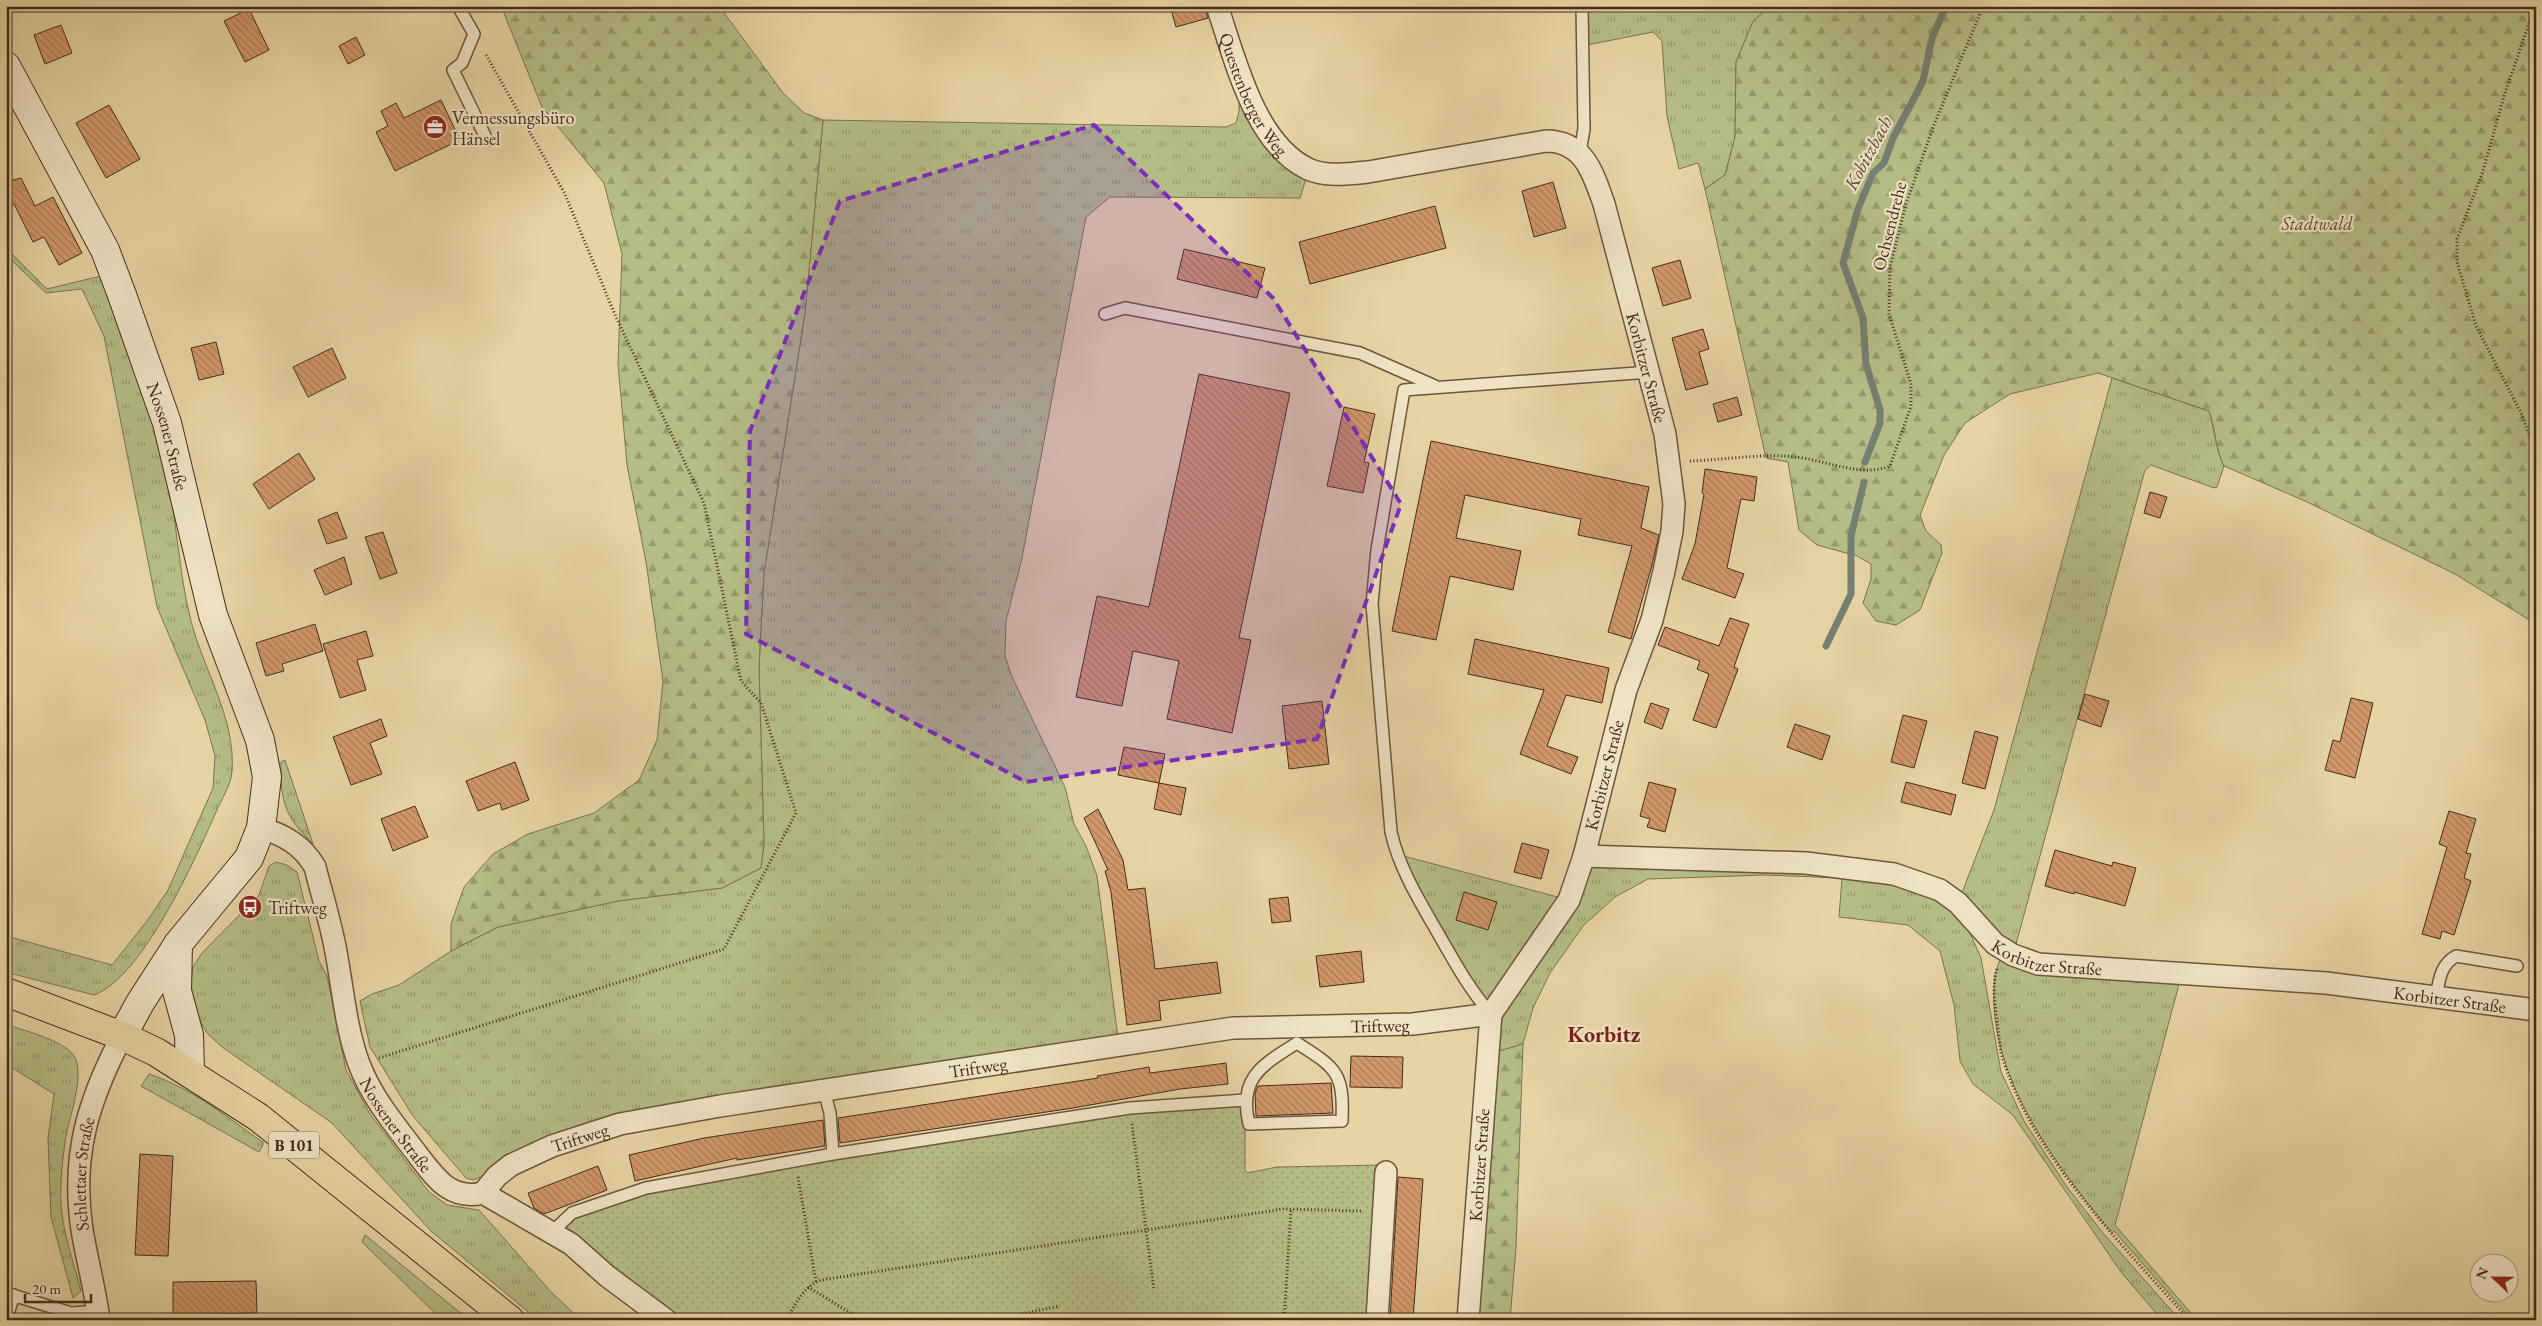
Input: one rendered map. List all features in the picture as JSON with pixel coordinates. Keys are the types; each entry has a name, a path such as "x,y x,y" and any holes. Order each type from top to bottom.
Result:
{"main road":[{"name":"B 101","path":"6,992 122,1036 156,1052 258,1117 510,1320"}],"street":[{"name":"Questenberger Weg","path":"1217,6 1250,101 1280,149 1308,169 1344,174 1368,172 1546,141 1565,143 1580,152"},
{"name":"Nossener Straße","path":"6,66 105,250 142,350 167,423 214,615 260,740 267,777 261,828 249,858 178,944 140,1003 122,1036"},
{"name":"Korbitzer Straße","path":"1468,1320 1492,1014 1569,900 1584,856 1626,690 1652,620 1664,571 1674,504 1670,463 1650,372 1604,204 1594,176 1580,152"},
{"name":"Nossener Straße","path":"261,828 292,841 310,858 315,867 336,950 347,1022 359,1064 379,1105 432,1176 449,1189 470,1196 483,1193 571,1244 630,1294 666,1320"},
{"name":"Korbitzer Straße","path":"1584,856 1806,863 1894,874 1940,890 1974,919 1992,941 2003,950 2038,964 2326,983 2536,1010"},
{"path":"178,944 177,991 183,1017 190,1035 190,1073"},
{"name":"Triftweg","path":"483,1193 497,1176 511,1165 552,1146 620,1124 720,1106 1233,1028 1296,1034 1413,1024 1492,1014"},
{"name":"Schlettaer Straße","path":"98,1315 82,1229 79,1171 86,1121 93,1097 122,1036"},
{"path":"1377,1320 1386,1172"}],"lane":[{"path":"458,6 474,34 462,64 453,70 487,140"},
{"path":"1580,152 1584,129 1582,6"},
{"path":"1105,314 1125,308 1360,353 1437,387"},
{"path":"1492,1014 1472,992 1406,878 1396,854 1390,832 1372,604 1377,550 1404,390 1650,372"},
{"path":"2436,998 2442,969 2448,960 2456,956 2517,966"},
{"path":"1296,1034 1337,1076 1343,1092 1342,1121 1249,1124 1245,1100 1252,1078 1296,1034"},
{"path":"824,1090 830,1113 833,1154"},
{"path":"550,1233 572,1213 655,1186 833,1154 1130,1108 1245,1100"},
{"path":"6,1320 10,1294 71,1314 98,1315"}],"path":[{"name":"Ochsendrehe","path":"1670,463 1794,456 1878,471 1890,466 1911,406 1911,384 1889,314 1890,266 1906,204 1934,125 1983,6"},
{"path":"2535,6 2504,96 2483,171 2457,239 2457,262 2476,326 2521,413 2536,452"},
{"path":"359,1064 724,949 796,813 761,703 741,681 704,503 616,317 565,194 474,34"},
{"path":"2003,950 1995,975 1996,1008 2002,1054 2018,1097 2036,1129 2076,1189 2189,1320"},
{"path":"1130,1108 1154,1290"},
{"path":"796,1162 816,1282"},
{"path":"1284,1320 1291,1209"},
{"path":"786,1320 808,1286 816,1282 1145,1229 1291,1209 1384,1212"},
{"path":"808,1286 862,1320"},
{"path":"990,1320 1060,1306"}],"highlighted area":[{"path":"1094,125 1273,298 1401,504 1317,739 1026,782 746,634 750,431 840,201"}],"green space":[{"path":"501,6 719,6 783,93 804,113 823,120 805,313 764,573 759,667 764,844 761,868 722,888 618,901 498,927 451,951 451,924 464,887 493,854 528,834 594,813 639,780 657,740 663,681 646,562 627,465 618,364 622,254 604,183 542,107"},
{"path":"1582,6 1771,6 1753,22 1736,62 1735,137 1725,175 1705,189 1698,163 1679,169 1667,116 1662,41 1653,32 1582,46"},
{"name":"Stadtwald","path":"1771,6 2536,6 2536,624 2455,574 2305,501 2224,466 2209,411 2098,373 2010,394 1965,423 1944,455 1920,515 1926,531 1941,545 1942,553 1920,610 1896,625 1876,621 1863,603 1871,579 1871,564 1857,556 1817,545 1799,530 1788,462 1766,458 1705,189 1725,175 1735,137 1736,62 1753,21"},
{"path":"1239,97 1309,169 1300,198 1110,197 1086,217 1022,558 1006,621 1005,656 1012,677 1065,787 1074,824 1086,846 1097,876 1119,1045 552,1146 483,1193 480,1177 474,1180 466,1178 413,1116 370,1047 360,1001 372,994 399,985 451,951 498,927 618,901 722,888 761,868 764,844 759,667 764,573 805,313 823,120 1226,127 1236,123 1239,112"},
{"path":"6,248 47,289 105,275 153,417 169,485 183,582 191,621 224,714 232,752 232,772 228,787 166,914 130,966 112,984 94,995 6,972 6,936 112,965 147,921 168,890 213,788 215,756 205,720 157,607 104,336 82,289 46,293 6,255"},
{"path":"2112,378 2209,411 2224,466 2217,487 2214,488 2151,465 2145,470 2013,955 2182,973 2115,1225 2197,1320 2192,1320 2114,1231 2112,1233 2068,1177 2047,1146 2028,1114 2012,1081 2000,1046 1994,1011 1995,975 2003,950 1936,899 1967,926 1981,958 2001,1072 2024,1121 2067,1187 2103,1233 2180,1320 2162,1320 2121,1272 2013,1115 1973,1084 1960,1061 1954,1005 1940,951 1908,925 1839,917 1842,878 1764,875 1648,879 1615,897 1583,926 1550,973 1533,1008 1523,1044 1499,1051 1486,1067 1491,1014 1396,854 1569,900 1584,856 1865,869 1958,903 1994,810"},
{"path":"285,760 313,844 296,825 286,808 281,776 281,762"},
{"path":"276,862 287,865 297,872 319,961 327,976 346,1070 370,1114 429,1192 447,1205 479,1210 551,1292 581,1320 538,1320 431,1231 332,1123 222,1047 207,1033 198,1018 190,988 193,967 202,953 259,895 269,866"},
{"path":"6,1024 62,1045 74,1056 77,1064 77,1086 65,1142 61,1187 63,1224 81,1291 73,1298 51,1217 48,1139 54,1094 6,1064"},
{"path":"1523,1044 1516,1248 1510,1320 1474,1320 1486,1067 1499,1051"},
{"path":"149,1074 195,1095 264,1143 259,1152 141,1086"},
{"path":"1245,1100 1245,1170 1247,1173 1277,1167 1384,1165 1377,1320 666,1320 551,1233 572,1213 621,1195 1130,1108"},
{"path":"365,1235 469,1320 442,1320 362,1242"}],"building":[{"path":"1170,6 1205,6 1208,18 1176,27"},
{"path":"249,9 269,50 245,62 224,21"},
{"path":"61,25 72,53 45,64 34,35"},
{"path":"356,37 365,55 348,64 339,46"},
{"path":"441,100 460,140 395,171 376,132 388,126 381,111 396,103 404,118"},
{"path":"109,105 140,159 106,178 76,123"},
{"path":"21,178 35,206 53,197 82,253 59,265 44,237 33,242 14,204 6,208 6,182"},
{"path":"1553,182 1566,228 1534,237 1522,191"},
{"path":"1435,206 1446,248 1310,284 1299,242"},
{"path":"1184,249 1265,268 1257,298 1177,279"},
{"path":"1680,260 1691,298 1663,306 1652,268"},
{"path":"1703,329 1709,349 1699,352 1708,384 1686,390 1672,338"},
{"path":"216,342 224,374 199,380 191,348"},
{"path":"332,348 346,378 308,397 293,367"},
{"path":"1199,374 1290,393 1239,638 1251,640 1232,733 1167,719 1179,661 1133,651 1122,706 1076,697 1097,596 1149,607"},
{"path":"1737,397 1742,415 1718,422 1713,404"},
{"path":"1344,407 1375,414 1364,462 1369,463 1363,493 1327,486"},
{"path":"1431,441 1649,487 1641,528 1659,535 1631,639 1608,632 1632,546 1578,535 1581,519 1465,495 1456,538 1521,551 1513,590 1450,576 1436,640 1392,631"},
{"path":"299,453 315,479 269,509 253,484"},
{"path":"1705,469 1757,477 1754,501 1741,499 1727,568 1744,574 1735,598 1682,579 1695,544 1704,494 1702,493"},
{"path":"2150,492 2167,497 2160,518 2144,513"},
{"path":"337,512 347,538 327,544 318,520"},
{"path":"383,532 397,573 380,579 365,537"},
{"path":"344,557 352,584 325,595 314,570"},
{"path":"1730,618 1749,624 1734,667 1738,669 1716,728 1693,720 1709,674 1697,669 1700,661 1658,645 1665,627 1719,646"},
{"path":"315,624 323,651 282,664 284,671 266,676 256,643"},
{"path":"366,631 373,656 357,660 366,690 340,698 323,644"},
{"path":"1475,639 1609,668 1602,703 1566,695 1547,746 1578,757 1571,774 1520,754 1544,690 1468,674"},
{"path":"2085,694 2109,701 2101,727 2078,719"},
{"path":"2351,698 2373,703 2355,778 2325,770 2333,740 2340,742"},
{"path":"1322,701 1329,764 1289,769 1282,706"},
{"path":"1651,703 1669,709 1662,729 1644,722"},
{"path":"1903,715 1927,721 1914,768 1891,762"},
{"path":"381,719 387,736 370,743 382,774 351,785 333,737"},
{"path":"1795,724 1830,736 1822,760 1787,747"},
{"path":"1975,731 1998,737 1985,789 1962,783"},
{"path":"1124,747 1165,754 1159,783 1118,775"},
{"path":"515,762 529,800 502,810 500,803 478,811 466,781"},
{"path":"1649,782 1676,789 1665,832 1647,827 1650,819 1640,816"},
{"path":"1906,782 1956,795 1951,815 1901,802"},
{"path":"1159,783 1186,788 1181,815 1154,809"},
{"path":"415,806 428,837 393,851 381,819"},
{"path":"1098,809 1123,860 1128,890 1145,888 1155,969 1217,962 1221,993 1159,1001 1161,1020 1127,1025 1111,892 1105,871 1108,870 1084,818"},
{"path":"2449,811 2476,819 2466,853 2471,854 2464,878 2471,881 2454,935 2442,931 2440,939 2422,934 2447,847 2439,844"},
{"path":"1522,843 1549,850 1541,879 1514,872"},
{"path":"2055,850 2112,866 2113,862 2136,868 2125,906 2045,886"},
{"path":"1464,892 1497,902 1488,930 1456,920"},
{"path":"1288,897 1291,921 1272,923 1269,899"},
{"path":"1361,951 1364,982 1320,987 1316,956"},
{"path":"1351,1056 1403,1057 1402,1088 1350,1087"},
{"path":"1226,1063 1228,1084 1180,1089 1073,1108 840,1143 838,1118 1098,1078 1097,1076 1149,1067 1150,1073"},
{"path":"1331,1083 1333,1113 1256,1116 1255,1093 1258,1086"},
{"path":"823,1120 825,1146 737,1160 737,1158 635,1181 629,1155 704,1138"},
{"path":"140,1154 173,1156 168,1256 135,1255"},
{"path":"598,1166 607,1190 544,1214 534,1208 528,1193"},
{"path":"1398,1177 1423,1179 1413,1320 1390,1320"},
{"path":"256,1281 257,1313 173,1315 173,1282"}],"waterway":[{"name":"Kobitzbach","path":"1865,462 1880,423 1880,410 1866,364 1863,318 1843,263 1858,209 1873,173 1884,163 1893,138 1923,81 1932,38 1946,6"},
{"name":"Kobitzbach","path":"1826,646 1851,594 1851,536 1864,482"}],"place":[{"name":"Vermessungsbüro Hänsel","path":"435,127"},
{"name":"Triftweg","path":"250,907"}],"district":[{"name":"Korbitz","path":"1604,1034"}]}
